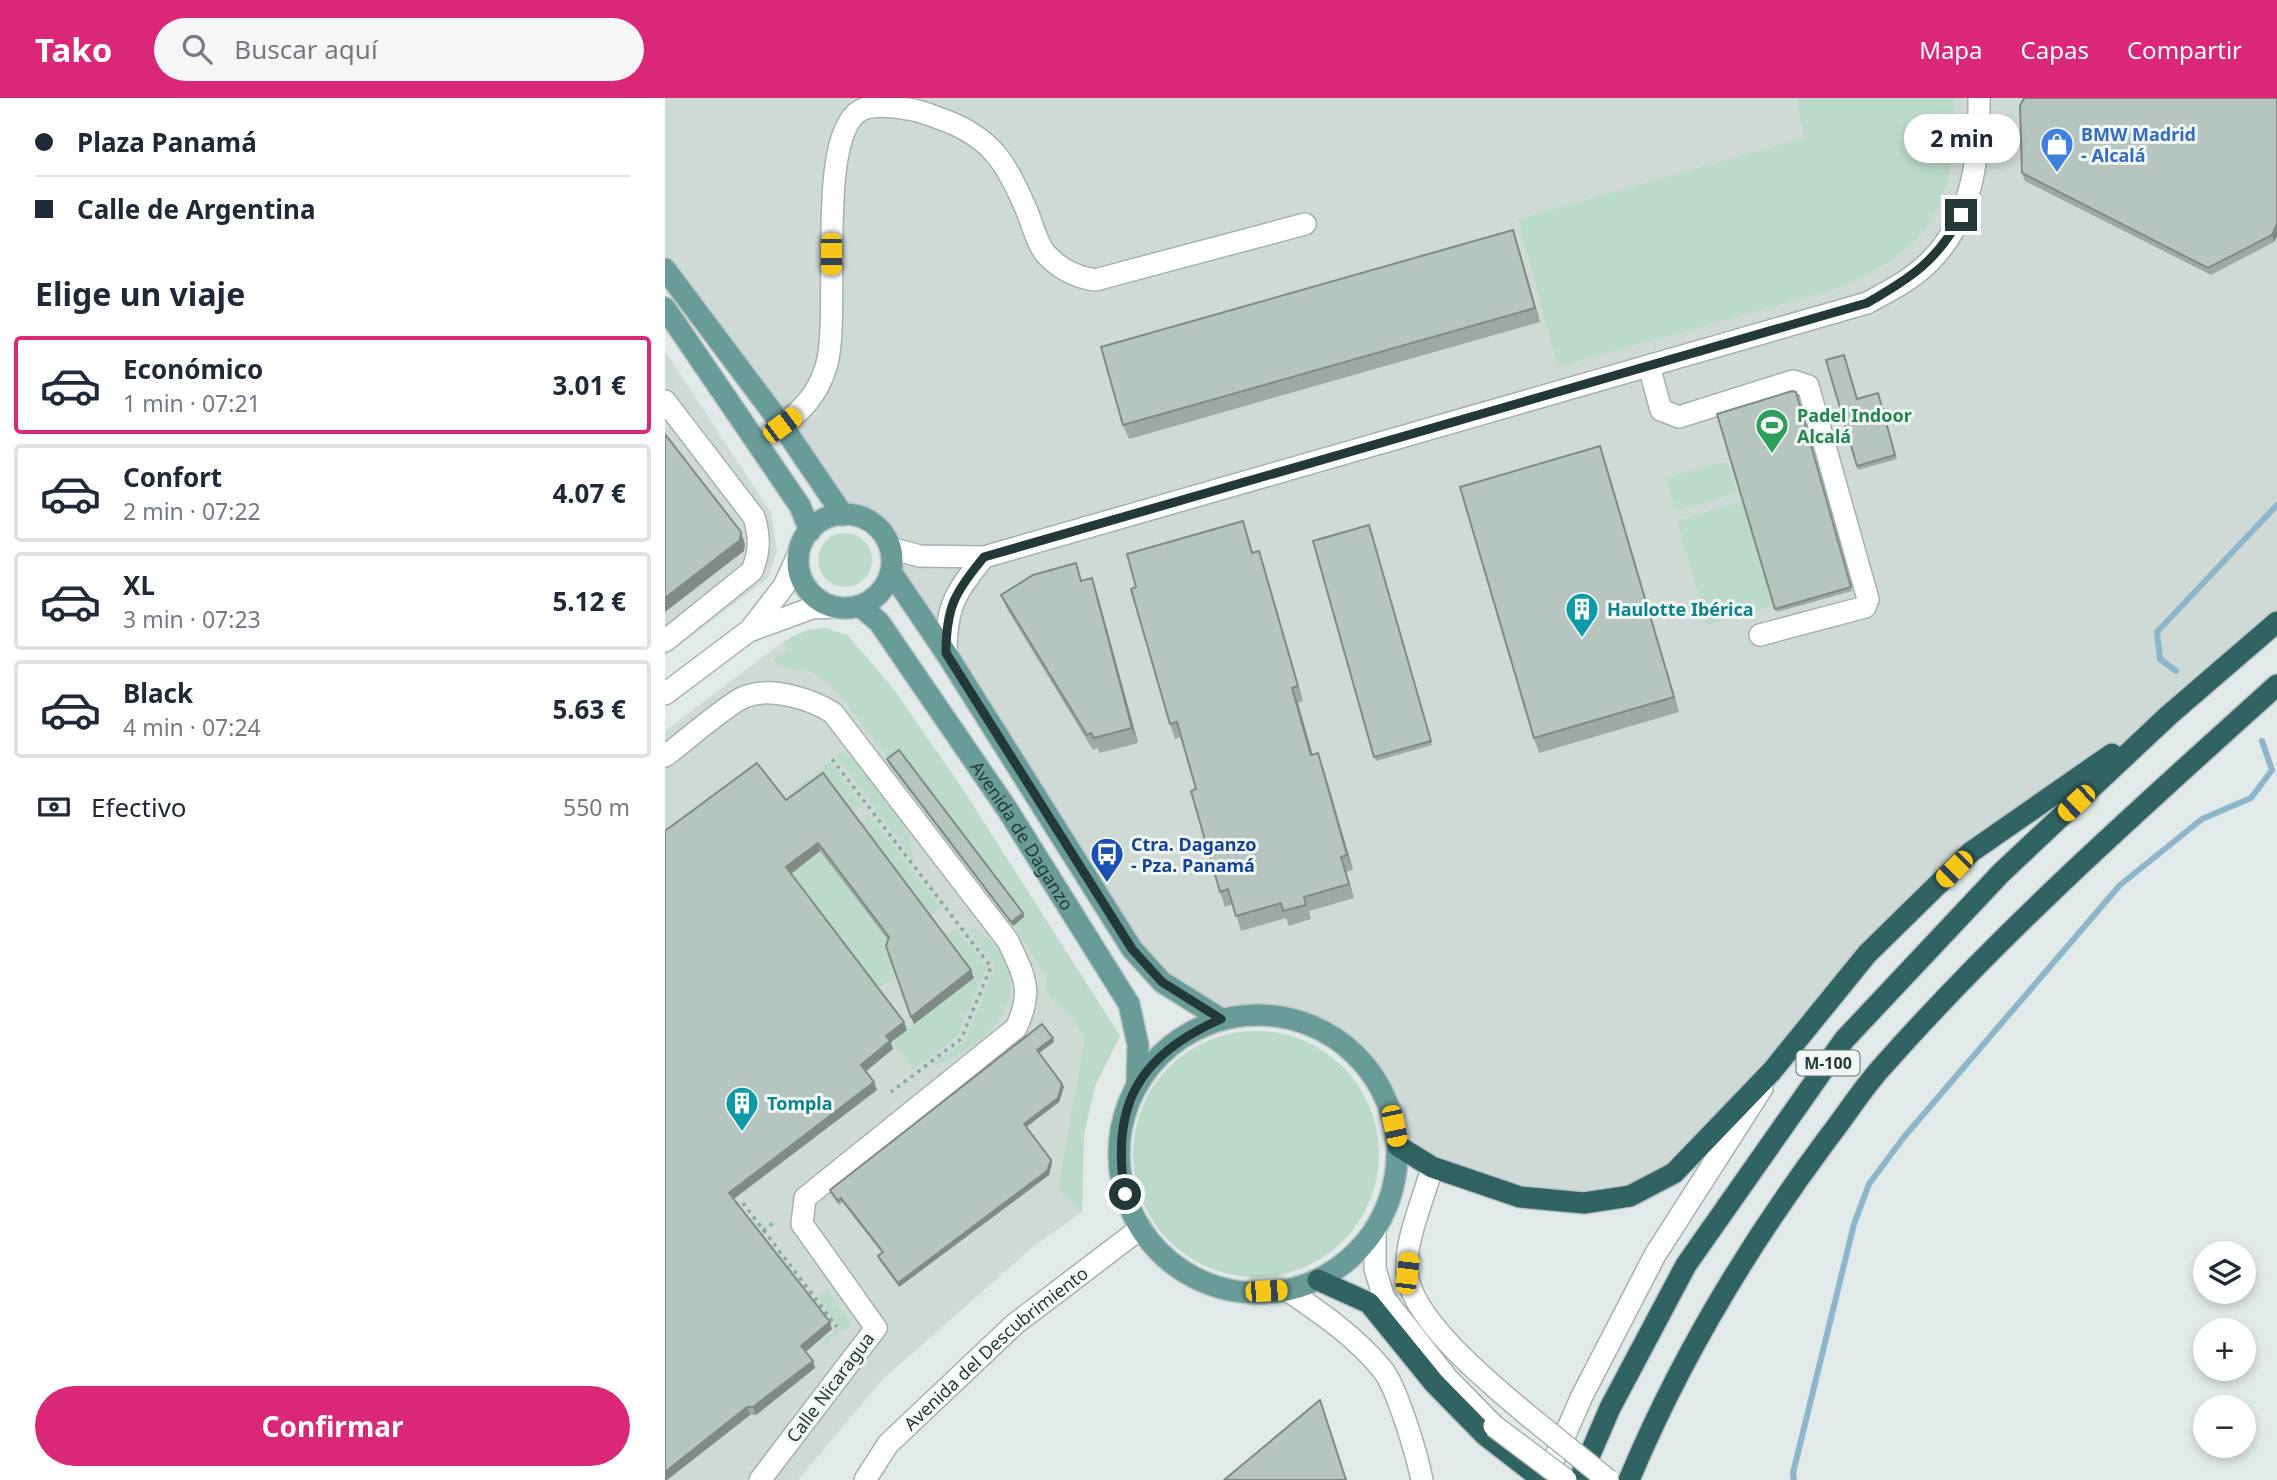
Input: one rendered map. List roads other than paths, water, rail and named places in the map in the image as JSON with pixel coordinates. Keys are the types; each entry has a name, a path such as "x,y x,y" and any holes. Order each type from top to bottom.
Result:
{"highway":[{"name":"M-100","path":"1579,1480 1610,1408 1686,1265 1844,1040 2001,873 2169,715 2277,622"},
{"name":"M-100","path":"1629,1480 1652,1426 1726,1287 1798,1178 1880,1069 1998,941 2277,685"},
{"path":"1398,1146 1432,1167 1520,1197 1584,1203 1630,1196 1674,1173 1772,1071 1867,954 1971,852 2169,715"},
{"path":"1318,1280 1369,1303 1434,1383 1544,1480"}],"main road":[{"path":"665,269 782,425 843,514"},
{"path":"665,308 800,506 810,531"},
{"path":"843,514 867,520 877,527 890,548 891,572 879,594 860,606 837,607 826,604 808,590 802,579 799,553 810,531 820,522 843,514"},
{"name":"Avenida de Daganzo","path":"891,572 946,653 1132,949 1162,982 1221,1019"},
{"name":"Avenida de Daganzo","path":"860,606 879,622 1007,809 1129,1004 1138,1045 1137,1085"},
{"path":"1262,1014 1303,1022 1340,1041 1369,1070 1389,1106 1398,1146 1396,1175 1389,1204 1375,1229 1350,1258 1318,1280 1287,1290 1245,1292 1204,1282 1168,1260 1141,1228 1125,1194 1119,1157 1123,1119 1137,1085 1159,1056 1187,1034 1221,1019 1262,1014"}],"street":[{"path":"890,548 919,556 984,557 1867,303 1916,275 1949,239 1972,191 1980,134 1979,98"},
{"path":"782,425 804,409 827,366 832,335 831,227 838,152 848,123 862,110 888,106 915,110 961,126 991,146 1012,176 1045,252 1073,276 1095,280 1305,224"},
{"path":"1649,366 1661,410 1679,417 1793,381 1808,386 1868,599 1865,607 1760,635"},
{"path":"665,401 754,517 760,536 758,555 752,571 665,640"},
{"path":"665,694 750,630 784,586 799,553"},
{"path":"946,653 949,609 957,589 984,557"},
{"path":"750,630 812,608 837,607"},
{"name":"Calle Nicaragua","path":"665,756 745,697 774,695 813,701 833,713 1008,941 1028,984 1025,1010 1016,1028 806,1198 802,1224 876,1328 760,1480"},
{"path":"1544,1480 1582,1396 1655,1255 1772,1071"},
{"path":"1432,1167 1410,1245 1407,1273 1413,1290 1443,1336 1471,1367 1608,1480"},
{"name":"Avenida del Descubrimiento","path":"865,1480 888,1444 1015,1324 1141,1228"},
{"path":"1375,1229 1375,1269 1384,1298 1490,1430 1566,1480"},
{"path":"1287,1290 1332,1320 1384,1371 1416,1450 1422,1480"}],"waterway":[{"path":"2176,671 2160,659 2157,632 2277,505"},
{"path":"1794,1480 1793,1473 1854,1224 1869,1184 1904,1137 2120,885 2202,819 2251,798 2272,770 2262,741"}],"place":[{"name":"BMW Madrid - Alcalá","path":"2057,174"},
{"name":"Padel Indoor Alcalá","path":"1772,455"},
{"name":"Haulotte Ibérica","path":"1582,639"},
{"name":"Ctra. Daganzo - Pza. Panamá","path":"1107,884"},
{"name":"Tompla","path":"742,1133"}]}
